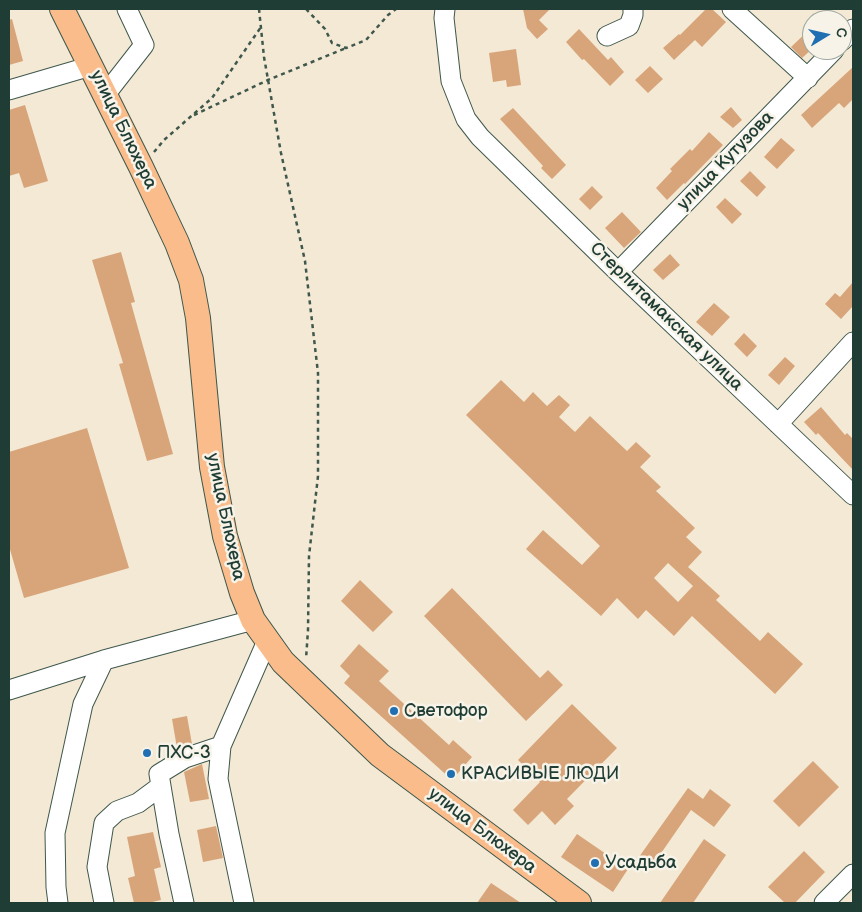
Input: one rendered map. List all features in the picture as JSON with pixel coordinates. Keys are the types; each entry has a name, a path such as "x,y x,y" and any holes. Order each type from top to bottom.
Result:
{"main road":[{"name":"улица Блюхера","path":"62,9 141,167 177,243 191,280 198,318 212,467 225,536 242,593 253,620 283,662 380,755 511,851 576,902"}],"street":[{"path":"106,95 144,45 127,9"},
{"name":"Стерлитамакская улица","path":"445,9 444,18 451,81 466,119 480,137 618,272 853,495"},
{"path":"607,36 629,26 633,9"},
{"path":"732,9 808,78"},
{"name":"улица Кутузова","path":"618,272 825,60"},
{"path":"9,90 91,66"},
{"path":"778,424 853,342"},
{"path":"9,690 104,660 253,620"},
{"path":"244,903 218,779 221,746 267,641"},
{"path":"57,895 55,834 66,777 83,704 104,660"},
{"path":"184,903 169,834 159,774 185,758 221,746"},
{"path":"104,903 97,867 104,823 117,811 138,803 161,786"},
{"path":"824,903 853,874"}],"path":[{"path":"259,9 280,153 305,261 318,374 318,476 309,556 308,630 304,683"},
{"path":"306,9 325,29 332,43 346,48"},
{"path":"191,116 268,80 366,40 388,15 396,9"},
{"path":"141,167 164,140 212,98 261,27"}],"building":[{"path":"523,9 550,9 539,20 548,29 537,39 527,28"},
{"path":"706,9 712,9 726,22 702,47 695,40 674,60 663,48 680,35"},
{"path":"12,19 23,61 9,65 9,20"},
{"path":"579,29 608,60 611,57 624,72 610,86 566,42"},
{"path":"802,37 802,58 791,47"},
{"path":"516,49 521,85 507,87 506,80 493,82 489,53"},
{"path":"650,66 663,79 648,93 635,80"},
{"path":"853,67 853,99 844,108 839,103 812,128 801,115"},
{"path":"25,105 48,181 24,188 19,173 9,176 9,110"},
{"path":"731,107 742,120 733,128 720,117"},
{"path":"513,108 566,165 552,179 541,168 543,166 500,119"},
{"path":"709,132 723,145 667,200 656,188 672,171 670,169 690,149 692,151"},
{"path":"781,138 795,150 777,169 764,157"},
{"path":"750,171 766,187 757,197 740,181"},
{"path":"592,186 603,197 590,210 579,199"},
{"path":"725,198 742,214 732,224 716,207"},
{"path":"622,212 641,232 624,248 605,228"},
{"path":"121,252 135,302 131,303 173,454 147,461 119,364 123,363 92,260"},
{"path":"670,254 680,265 663,280 653,270"},
{"path":"853,282 853,306 841,319 825,304 835,293 840,297"},
{"path":"714,303 730,317 712,336 696,322"},
{"path":"744,333 757,346 747,357 734,344"},
{"path":"785,357 795,366 779,385 768,375"},
{"path":"501,380 524,402 533,392 547,406 559,395 570,405 559,417 575,432 590,416 627,451 636,442 651,456 640,467 661,487 656,491 695,528 686,537 702,552 688,567 720,596 716,600 760,641 768,632 803,664 775,694 692,616 674,636 646,610 638,619 617,598 601,616 526,549 543,530 582,565 600,546 466,415","holes":["668,563 693,586 678,602 654,578"]},
{"path":"821,407 845,435 847,433 853,439 853,470 818,433 816,435 804,422"},
{"path":"87,428 129,568 24,598 9,546 9,452"},
{"path":"360,580 393,612 373,632 341,601"},
{"path":"452,588 540,678 548,670 563,685 526,721 424,616"},
{"name":"Светофор","path":"359,644 389,671 379,681 449,745 453,740 472,757 452,780 344,683 350,676 340,666"},
{"path":"572,704 617,748 567,799 574,806 555,825 542,811 528,825 513,810 540,782 518,760"},
{"path":"187,716 192,744 177,748 172,719"},
{"path":"813,761 839,787 799,827 773,801"},
{"path":"202,764 209,799 190,802 184,772"},
{"name":"Усадьба","path":"688,788 703,799 710,789 731,805 714,827 691,810 648,872 634,864"},
{"path":"216,826 223,858 203,862 197,830"},
{"path":"153,832 161,867 154,869 161,900 148,903 134,903 128,878 135,876 127,837"},
{"name":"Усадьба","path":"577,834 628,869 613,892 561,857"},
{"path":"704,839 726,855 693,903 660,903"},
{"path":"804,851 825,872 795,903 785,903 768,887"},
{"path":"491,883 521,903 477,903"}],"place":[{"name":"Светофор","path":"394,711"},
{"name":"ПХС-3","path":"147,753"},
{"name":"КРАСИВЫЕ ЛЮДИ","path":"451,774"},
{"name":"Усадьба","path":"595,863"}]}
